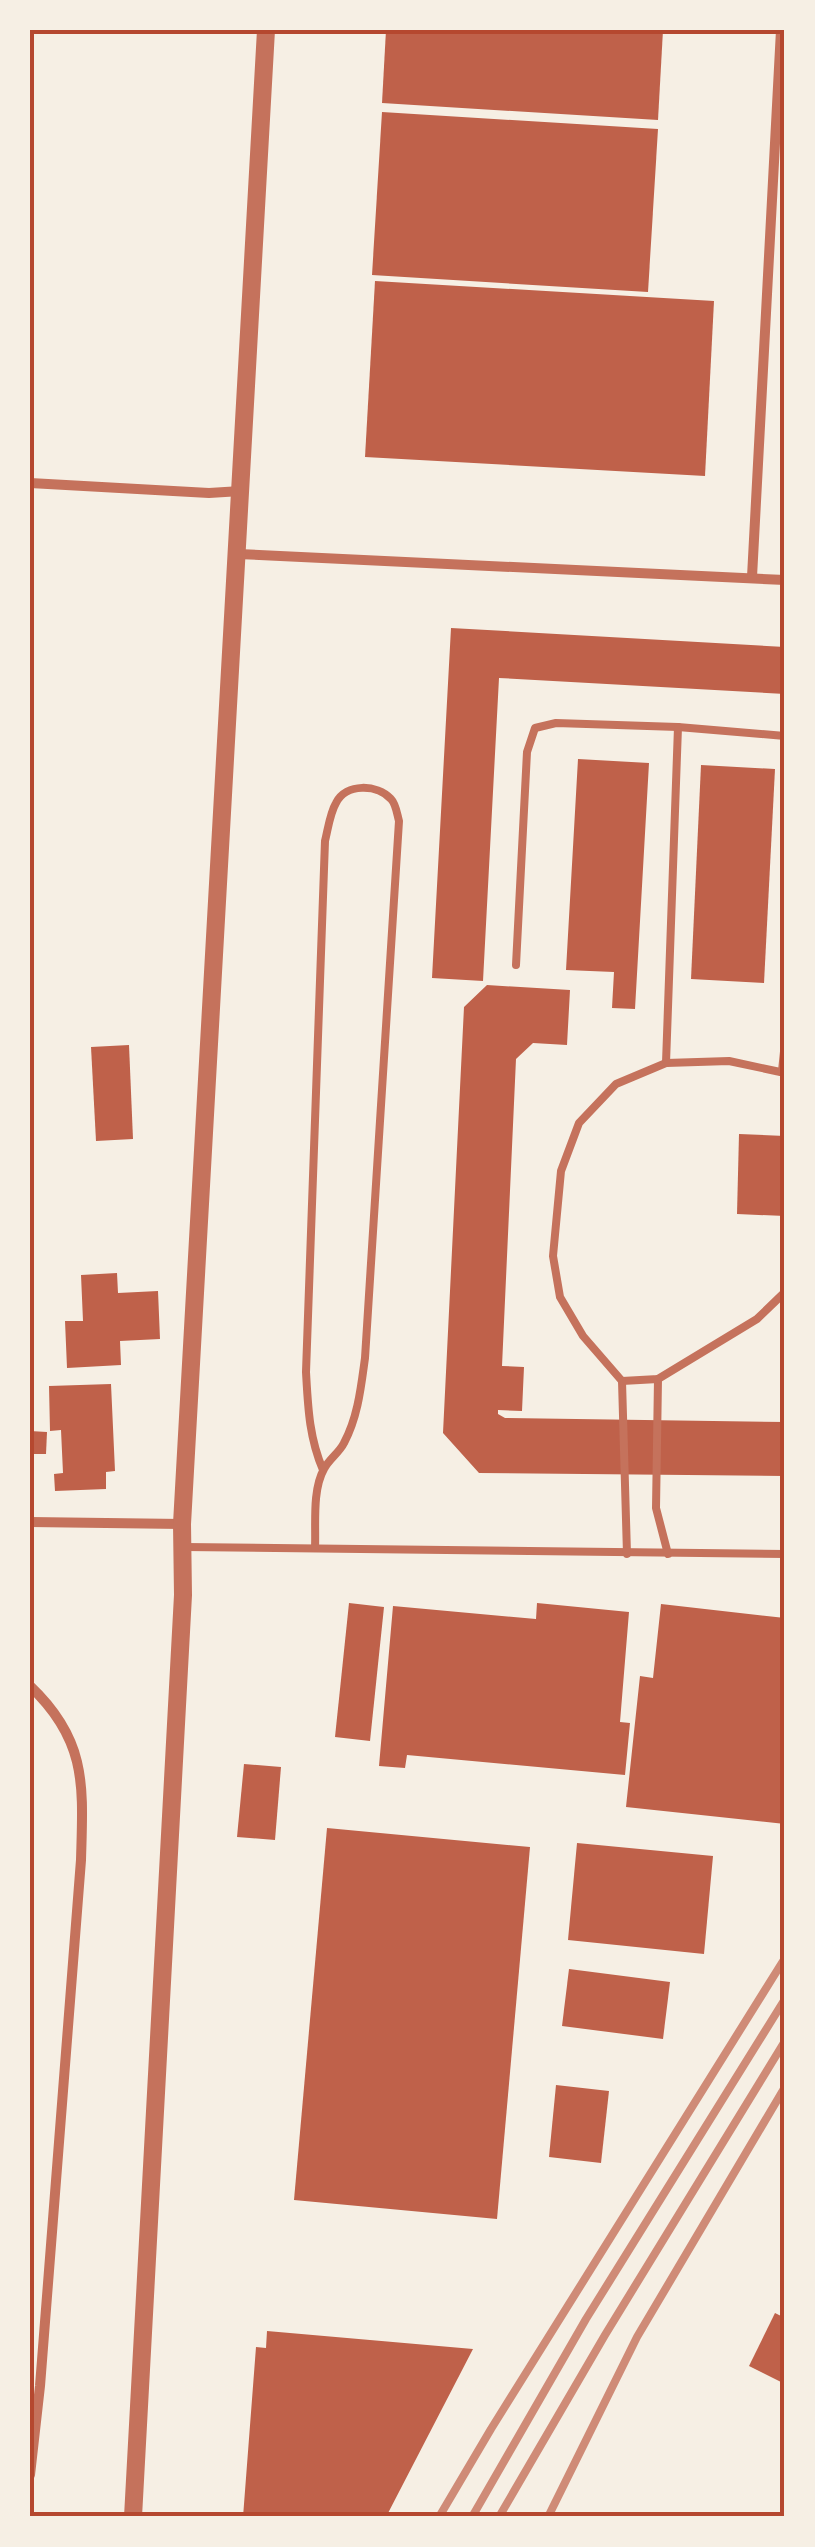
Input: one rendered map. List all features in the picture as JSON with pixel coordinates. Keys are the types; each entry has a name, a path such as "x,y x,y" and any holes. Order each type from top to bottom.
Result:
{"street":[{"path":"133,2517 183,1596 182,1524 266,30"},
{"path":"752,577 781,30"},
{"path":"30,483 209,493 240,491"},
{"path":"238,554 785,580"},
{"path":"30,1522 182,1524"},
{"path":"30,1686 65,1730 83,1790 40,2386 30,2475"}],"lane":[{"path":"516,965 527,752 535,728 556,722 785,736"},
{"path":"666,1063 678,727"},
{"path":"315,1548 323,1470 342,1448 352,1426 366,1358 399,821 394,801 377,789 364,788 345,792 336,802 325,841 306,1372 308,1425 323,1470"},
{"path":"628,1554 622,1381 584,1336 560,1296 553,1256 561,1171 579,1123 616,1084 666,1063 729,1060 784,1072 785,1042"},
{"path":"622,1381 658,1379 757,1319 785,1292"},
{"path":"658,1379 656,1508 668,1554"},
{"path":"182,1547 785,1554"}],"building":[{"path":"386,30 663,30 658,120 382,103"},
{"path":"382,112 658,129 648,292 372,275"},
{"path":"375,281 714,301 705,476 365,457"},
{"path":"451,628 785,647 785,694 499,678 483,981 432,978"},
{"path":"578,759 649,763 635,1009 612,1008 614,972 566,970"},
{"path":"701,765 775,769 764,983 691,979"},
{"path":"487,985 570,990 567,1045 533,1043 516,1059 502,1366 524,1367 522,1411 498,1410 498,1414 505,1418 785,1422 785,1476 479,1473 443,1433 464,1007"},
{"path":"129,1045 133,1139 96,1141 91,1047"},
{"path":"739,1134 785,1136 785,1216 737,1214"},
{"path":"117,1273 118,1293 158,1291 160,1339 120,1341 121,1365 67,1368 65,1321 83,1321 81,1275"},
{"path":"111,1384 115,1471 106,1472 106,1489 55,1491 54,1474 63,1473 61,1430 50,1431 49,1386"},
{"path":"30,1431 47,1432 46,1454 30,1454"},
{"path":"349,1603 384,1607 370,1741 335,1737"},
{"path":"537,1603 629,1612 620,1722 630,1723 625,1775 407,1755 405,1768 379,1766 393,1606 536,1619"},
{"path":"661,1604 785,1618 785,1824 626,1807 640,1676 653,1678"},
{"path":"244,1764 281,1767 275,1840 237,1837"},
{"path":"327,1828 530,1847 497,2219 294,2200"},
{"path":"577,1843 713,1856 704,1954 568,1940"},
{"path":"569,1969 670,1982 663,2039 562,2026"},
{"path":"556,2085 609,2091 601,2163 549,2157"},
{"path":"775,2313 785,2318 785,2384 749,2366"},
{"path":"267,2331 473,2349 386,2517 243,2517 256,2347 266,2348"}],"railway":[{"path":"439,2517 785,1958"},
{"path":"472,2517 586,2319 785,1999"},
{"path":"499,2517 785,2041"},
{"path":"548,2517 637,2337 785,2087"}]}
